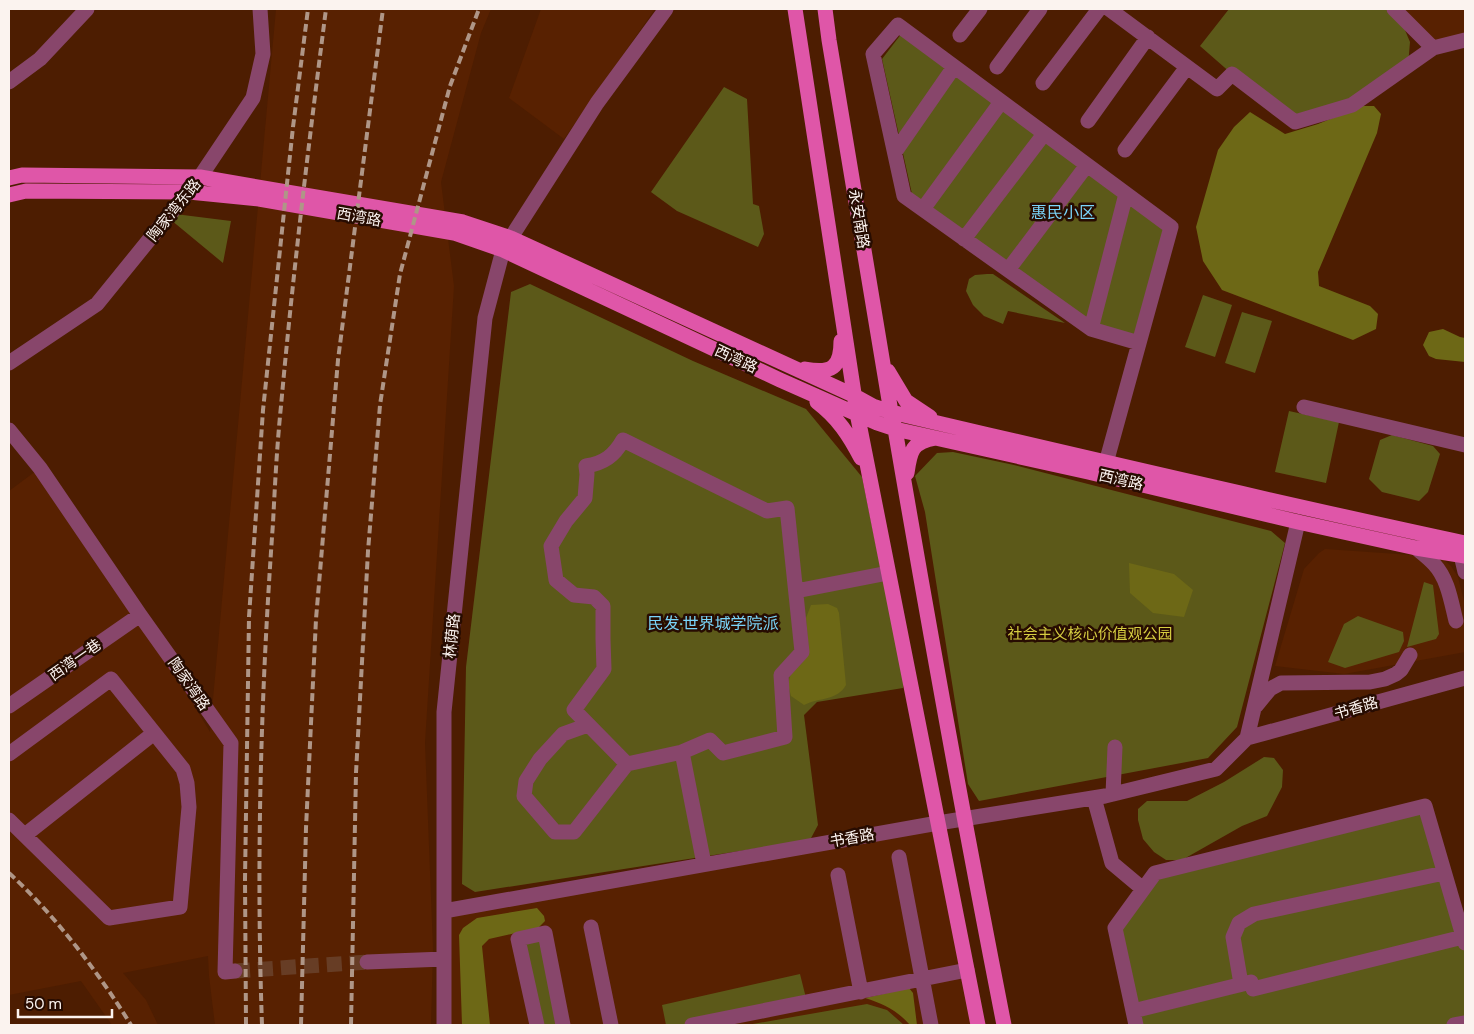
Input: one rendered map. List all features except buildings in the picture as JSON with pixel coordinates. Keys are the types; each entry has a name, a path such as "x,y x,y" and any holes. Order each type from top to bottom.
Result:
{"main road":[{"path":"795,9 857,413 978,1025"},
{"name":"永安南路","path":"825,9 890,412 895,429 964,818 1004,1025"},
{"name":"西湾路","path":"9,178 22,175 200,177 463,222 798,388 895,429 938,431 1106,463 1305,509 1462,552"},
{"name":"西湾路","path":"9,195 26,191 189,192 259,198 507,244 786,364 854,395 873,406 938,431 1088,472 1298,522 1416,548 1462,552"},
{"path":"786,364 825,371 835,366 841,354 842,317"},
{"path":"882,360 906,401 938,431 915,446 909,454 905,486"},
{"path":"798,388 831,412 844,428 868,472"}],"street":[{"path":"9,82 40,59 87,9"},
{"name":"陶家湾东路","path":"9,363 96,304 200,177 253,98 263,54 260,9"},
{"name":"林荫路","path":"444,1025 444,712 485,318 507,244 597,103 666,9"},
{"path":"960,35 980,9"},
{"path":"998,67 1040,9"},
{"path":"1043,84 1099,9"},
{"path":"1109,9 1217,89 1232,74 1295,122 1352,105 1433,48 1465,40"},
{"path":"1394,9 1433,48"},
{"path":"1106,463 1171,227 898,25 873,54 904,196 1091,329 1139,343"},
{"path":"1088,121 1148,37"},
{"path":"895,152 954,67"},
{"path":"1125,150 1187,67"},
{"path":"922,210 1001,102"},
{"path":"964,239 1044,134"},
{"path":"1008,270 1087,165"},
{"path":"1091,329 1126,194"},
{"path":"1304,407 1465,445"},
{"name":"陶家湾路","path":"9,430 40,468 231,744 225,972 235,971"},
{"path":"588,725 563,734 540,759 526,781 524,796 555,832 574,832 627,764 682,752 710,740 723,753 785,737 781,675 802,652 787,508 767,511 623,440 617,451 606,459 586,466 585,498 566,521 551,546 556,580 574,596 594,597 603,606 604,669 574,710 627,764"},
{"path":"1247,738 1298,522"},
{"path":"1416,548 1433,562 1441,573 1456,620"},
{"path":"1462,552 1465,572"},
{"path":"1445,581 1446,573 1462,552"},
{"path":"796,591 888,573"},
{"name":"西湾一巷","path":"9,706 140,615"},
{"path":"1254,710 1270,690 1282,683 1370,682 1385,679 1401,670 1410,655"},
{"path":"1265,660 1266,667 1282,683"},
{"name":"书香路","path":"444,911 964,818 1113,794 1216,769 1247,738 1465,678"},
{"path":"9,754 111,679 183,769 187,783 189,807 180,907 109,918 9,820"},
{"path":"25,836 154,733"},
{"path":"1113,794 1115,747"},
{"path":"682,752 704,864"},
{"path":"1094,798 1112,863 1143,889"},
{"path":"1425,806 1444,873 1464,940 1253,989 1251,982 1241,984 1134,1018 1115,928 1155,873 1425,806"},
{"path":"899,857 931,1025"},
{"path":"1241,984 1233,937 1239,923 1254,914 1444,873"},
{"path":"838,875 860,992"},
{"path":"591,927 610,1025"},
{"path":"537,1025 518,939 545,933 563,1025"},
{"path":"367,962 444,960"},
{"path":"692,1025 967,970"},
{"path":"1454,1025 1465,1023"}],"shaded area":[{"path":"276,9 491,9 481,33 441,182 454,286 425,743 433,949 431,1025 215,1025 208,956 123,973 146,1000 158,1025 112,1025 81,981 9,995 9,491 40,468 140,615 210,732"},
{"path":"541,9 655,9 564,139 509,98"},
{"path":"1401,9 1465,9 1465,35 1435,43"},
{"path":"1362,106 1374,106 1381,114 1377,133 1318,272 1319,286 1370,306 1378,314 1376,329 1353,340 1222,290 1203,261 1196,227 1218,150 1234,127 1250,112 1285,134 1318,124"},
{"path":"1443,329 1465,338 1465,362 1436,359 1429,356 1423,345 1429,332"},
{"path":"1325,549 1441,557 1451,566 1458,577 1465,605 1465,652 1344,674 1275,666 1304,569"},
{"path":"1129,563 1174,574 1193,590 1184,617 1153,613 1130,593"},
{"path":"828,604 837,608 839,613 846,685 838,694 804,705 791,696 788,684 791,673 802,663 809,651 806,618 811,605"},
{"path":"938,823 978,1025 443,1025 444,911"},
{"path":"537,908 544,916 545,921 538,928 489,939 482,946 490,1025 462,1025 459,935 463,928 477,918"},
{"path":"909,988 913,993 917,1025 910,1025 889,1008 865,998"}],"green space":[{"path":"1229,9 1394,9 1397,11 1410,42 1408,66 1352,105 1295,122 1232,74 1200,46"},
{"path":"902,33 1160,223 1164,232 1134,336 1097,326 912,194 882,59"},
{"path":"724,87 747,99 753,204 759,206 764,234 758,247 677,211 651,192"},
{"path":"175,214 231,221 223,263 171,220"},
{"path":"993,274 1065,323 1008,311 1003,324 984,316 973,305 966,291 969,279 975,275"},
{"path":"530,284 693,361 806,409 862,477 904,682 903,688 817,702 804,715 818,825 810,840 475,892 462,884 466,667 511,292"},
{"path":"1203,295 1232,305 1215,357 1185,347"},
{"path":"1242,312 1272,321 1255,373 1225,363"},
{"path":"1289,411 1339,422 1326,483 1275,472"},
{"path":"1392,435 1433,446 1440,454 1428,492 1419,501 1382,492 1369,479 1380,440"},
{"name":"社会主义核心价值观公园","path":"953,452 1014,465 1271,531 1285,543 1237,727 1208,758 979,801 968,784 925,512 915,476 937,453"},
{"path":"1424,582 1433,585 1439,634 1436,639 1407,647"},
{"path":"1358,616 1403,632 1404,641 1399,652 1345,668 1328,662 1344,624"},
{"path":"1264,757 1274,758 1283,770 1282,787 1267,816 1242,826 1182,860 1166,860 1154,852 1143,839 1138,820 1138,809 1147,801 1187,801 1224,782"},
{"path":"1425,806 1465,943 1465,1025 1136,1025 1115,928 1155,873"},
{"path":"545,933 563,1025 537,1025 518,939"},
{"path":"800,974 807,1002 692,1025 666,1025 662,1005"},
{"path":"867,1004 887,1010 904,1025 747,1025"}],"tunnel":[{"path":"235,971 367,962"}],"railway":[{"path":"246,1025 245,879 249,617 263,410 293,127 308,9"},
{"path":"262,1025 260,962 261,774 265,648 276,464 296,257 326,9"},
{"path":"301,1025 306,828 316,619 338,360 383,9"},
{"path":"351,1025 356,773 368,551 380,405 400,274 450,86 479,9"},
{"path":"9,873 59,925 105,985 131,1025"}],"district":[{"name":"惠民小区","path":"1063,212"},
{"name":"民发·世界城学院派","path":"713,623"}]}
